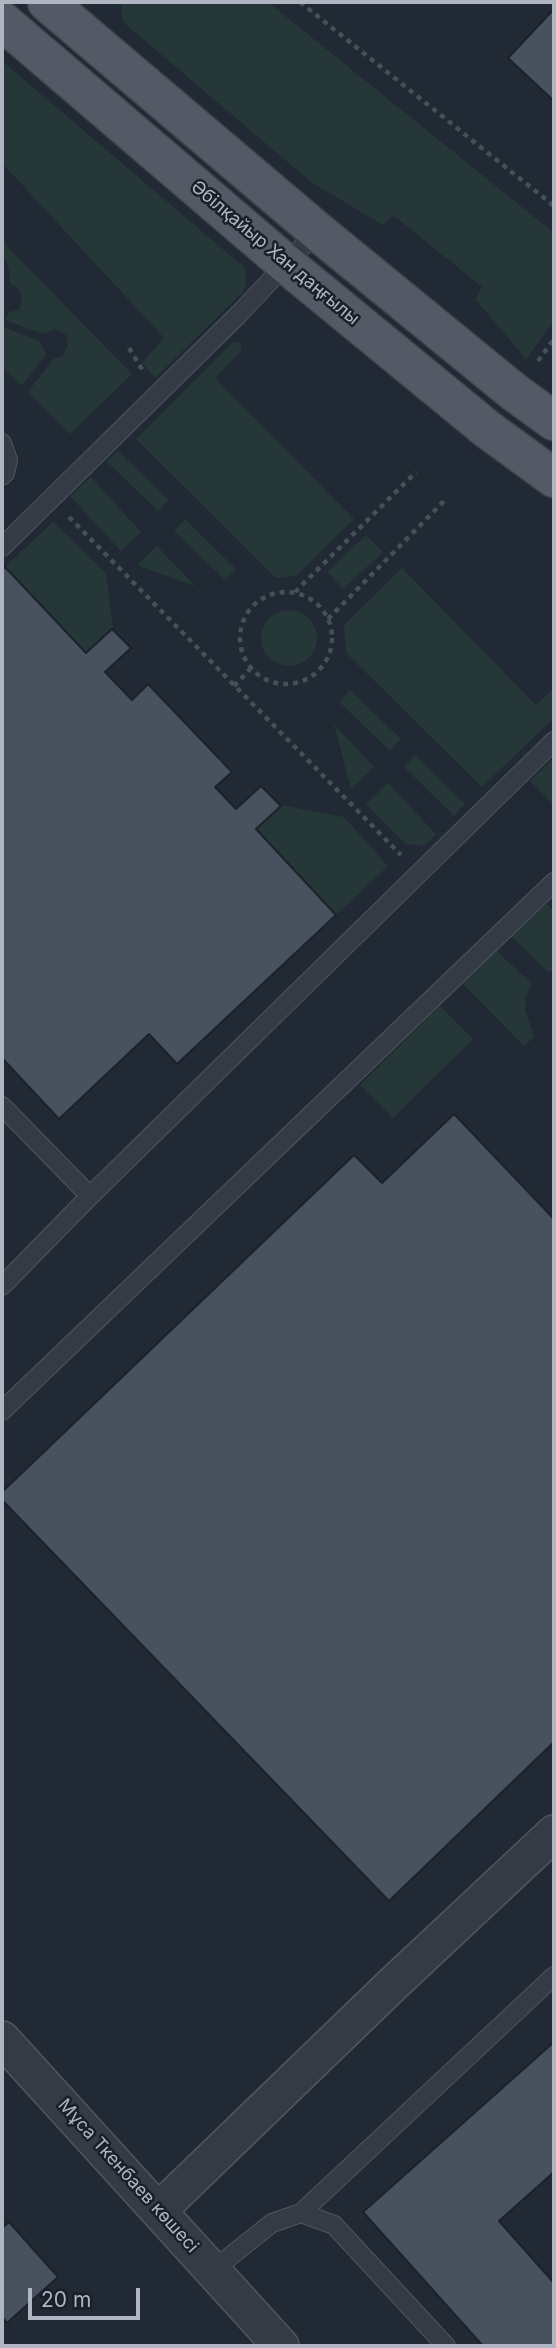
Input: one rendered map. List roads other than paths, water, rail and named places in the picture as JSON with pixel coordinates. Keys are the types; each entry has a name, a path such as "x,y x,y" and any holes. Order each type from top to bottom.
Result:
{"main road":[{"path":"66,8 317,231 514,392 554,421"},
{"name":"Әбілқайыр Хан даңғылы","path":"2,21 286,264 487,429 554,478"}],"street":[{"path":"159,2210 554,1833"},
{"name":"Мұса Ткенбаев көшесі","path":"2,2039 281,2346"}],"lane":[{"path":"2,547 239,314 317,231"},
{"path":"2,443 8,460 2,476"},
{"path":"2,1286 90,1196 554,741"},
{"path":"2,1411 554,882"},
{"path":"2,1106 90,1196"},
{"path":"213,2270 272,2223 301,2213 554,1976"},
{"path":"301,2213 334,2225 446,2346"}]}
